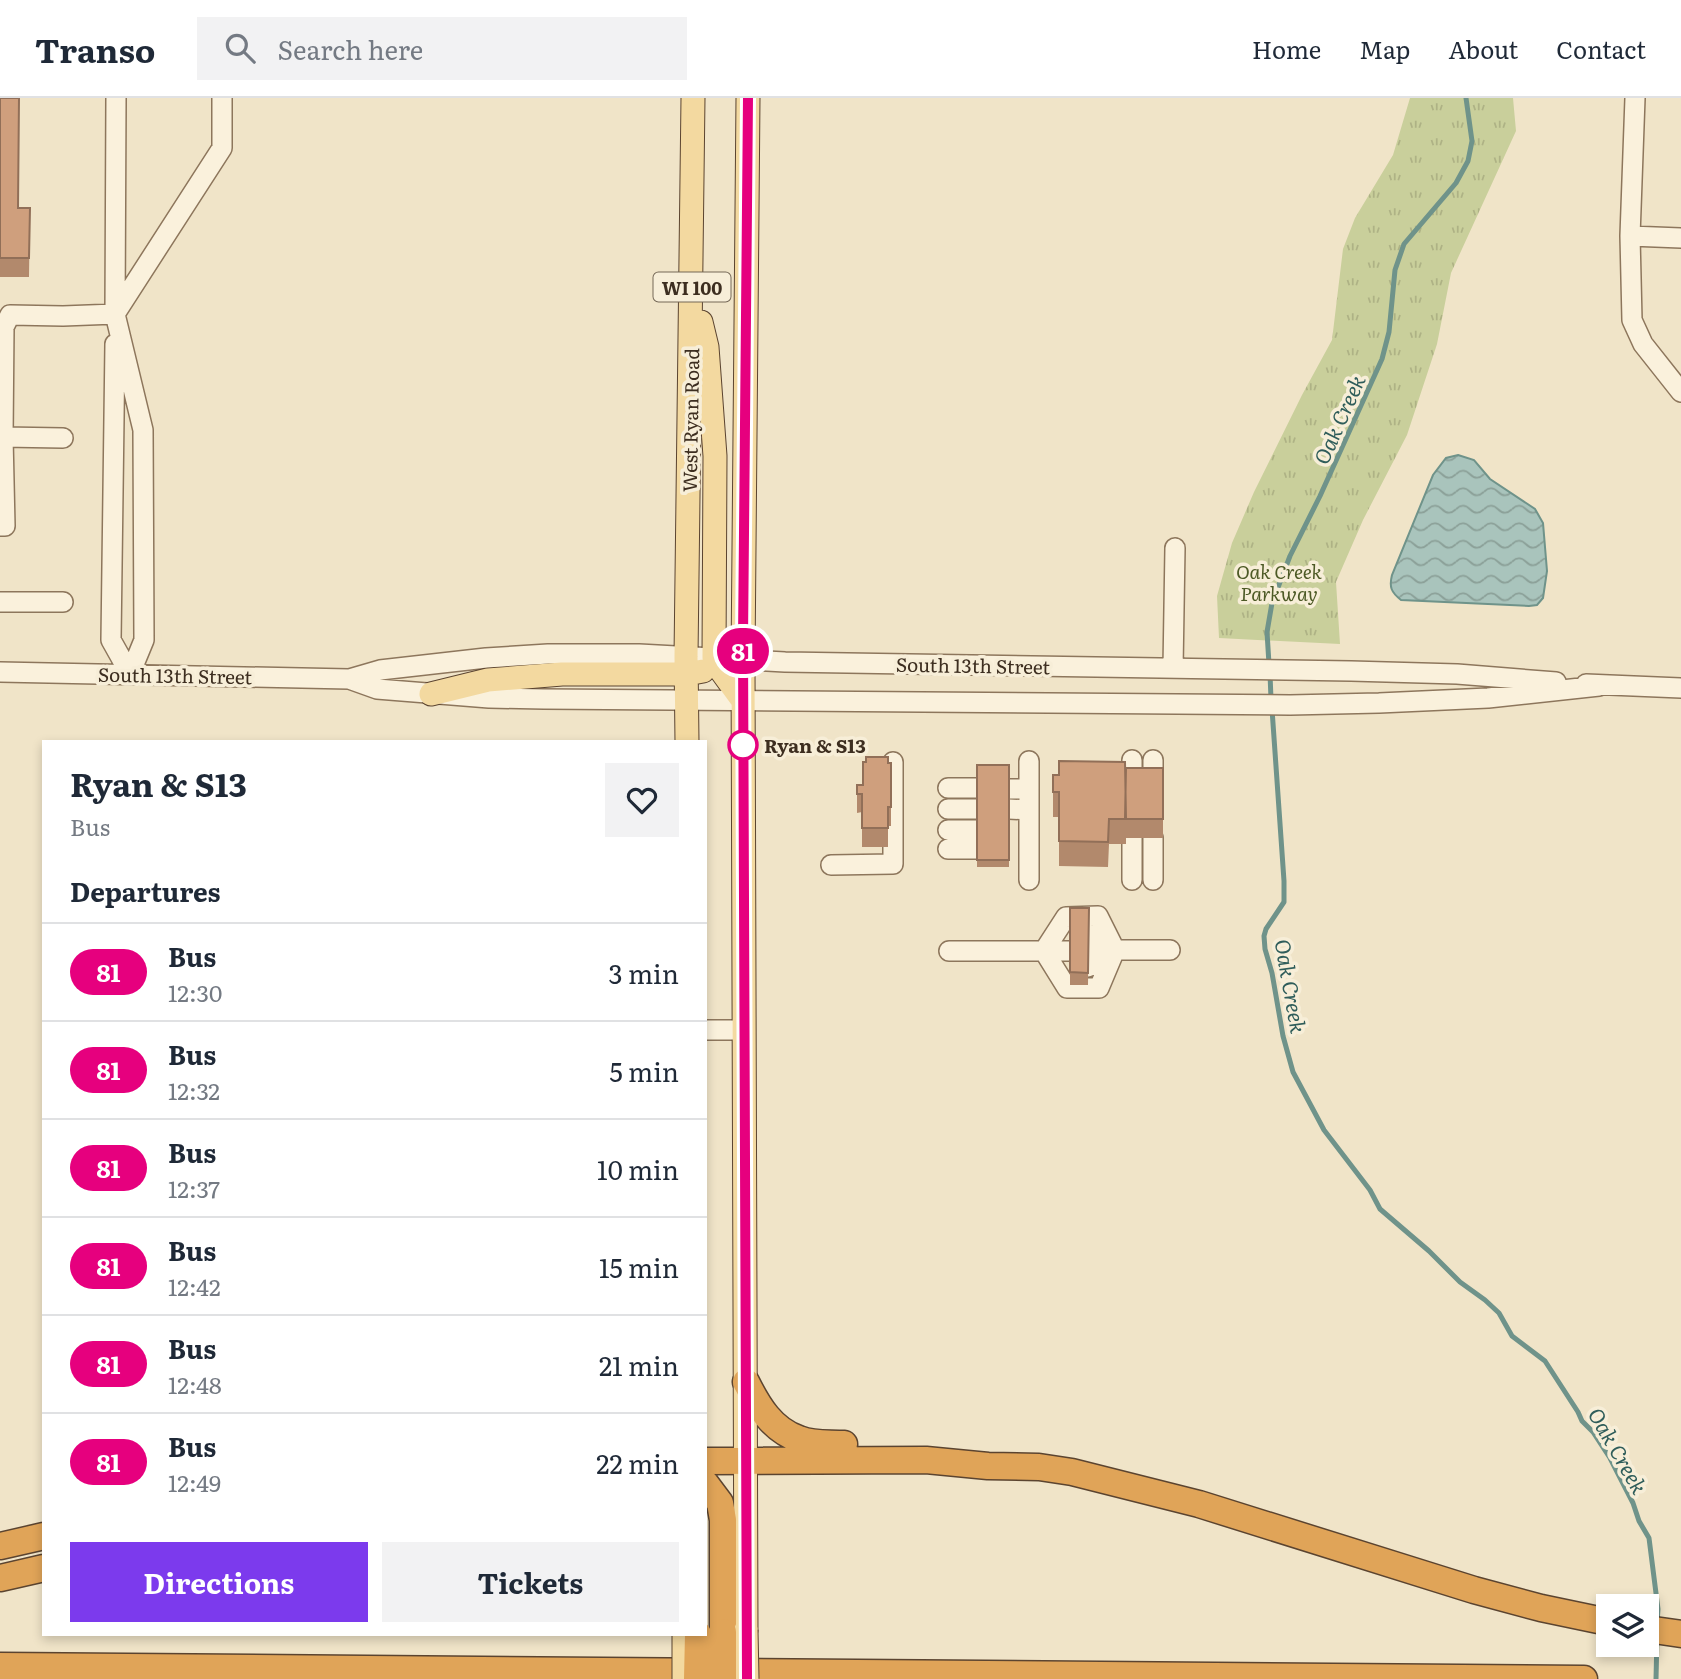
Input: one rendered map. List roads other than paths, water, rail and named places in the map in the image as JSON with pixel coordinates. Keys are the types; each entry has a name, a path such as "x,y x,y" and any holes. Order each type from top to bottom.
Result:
{"highway":[{"path":"746,1382 760,1409 768,1418 798,1439 818,1443 989,1450 1039,1467"},
{"path":"707,1461 926,1460 988,1466 1039,1467 1072,1472 1199,1504 1474,1590 1596,1619"},
{"path":"707,1486 720,1503 723,1520 723,1679"},
{"path":"0,1546 42,1536"},
{"path":"0,1578 42,1568"},
{"path":"1659,1631 1681,1634"},
{"path":"697,1679 722,1632"},
{"path":"0,1666 1584,1679"}],"main road":[{"name":"West Ryan Road","path":"687,740 694,98"},
{"name":"WI 100","path":"747,1679 722,1632 746,1461 743,660 748,98"},
{"path":"692,284 707,347 715,456 713,594 716,663 743,701"},
{"path":"431,694 488,680 743,660"},
{"path":"684,1636 684,1679"}],"street":[{"path":"116,98 111,640 130,674"},
{"path":"130,674 144,640 144,430 116,314 222,148 222,98"},
{"path":"1635,98 1630,236 1632,320 1643,344 1681,392"},
{"path":"1630,236 1681,238"},
{"path":"0,526 5,526 4,327 10,315 116,314"},
{"path":"3,437 63,438"},
{"path":"1173,668 1175,548"},
{"path":"0,602 63,602"},
{"name":"South 13th Street","path":"0,672 349,679 380,670 548,654 639,654 687,665"},
{"name":"South 13th Street","path":"743,660 1457,674 1599,686 1681,688"},
{"name":"South 13th Street","path":"349,679 377,689 489,698 1252,705 1488,698 1599,686"},
{"path":"1132,760 1132,787"},
{"path":"1153,760 1153,787"},
{"path":"1029,761 1029,880"},
{"path":"831,864 893,864 893,762"},
{"path":"948,788 977,788"},
{"path":"1009,789 1029,789"},
{"path":"948,809 977,809"},
{"path":"1009,810 1029,810"},
{"path":"1132,838 1132,880"},
{"path":"1153,838 1153,880"},
{"path":"948,839 977,840"},
{"path":"1009,840 1029,840"},
{"path":"1098,916 1115,950 1099,988 1067,988 1044,951 1066,917 1098,916"},
{"path":"948,951 1170,950"},
{"path":"1044,951 1079,951"},
{"path":"707,1030 744,1030"}],"water":[{"path":"1458,455 1474,460 1490,479 1535,509 1543,523 1547,571 1543,598 1537,605 1401,600 1393,592 1392,575 1433,475 1446,458"}],"waterway":[{"name":"Oak Creek","path":"1269,664 1267,632 1272,603 1290,556 1382,359 1389,332 1395,270 1404,244 1456,183 1468,161 1472,141 1466,98"},
{"name":"Oak Creek","path":"1270,674 1271,699"},
{"name":"Oak Creek","path":"1272,709 1284,902 1264,936 1283,1036 1293,1072 1324,1130 1370,1190 1380,1209 1460,1282 1485,1300 1499,1313 1512,1336 1545,1361 1582,1421 1593,1432 1610,1458 1633,1503 1649,1538 1656,1594"},
{"name":"Oak Creek","path":"1656,1679 1657,1657"}],"place":[{"name":"Ryan & S13","path":"743,745"}],"park label":[{"name":"Oak Creek Parkway","path":"1279,582"}]}
